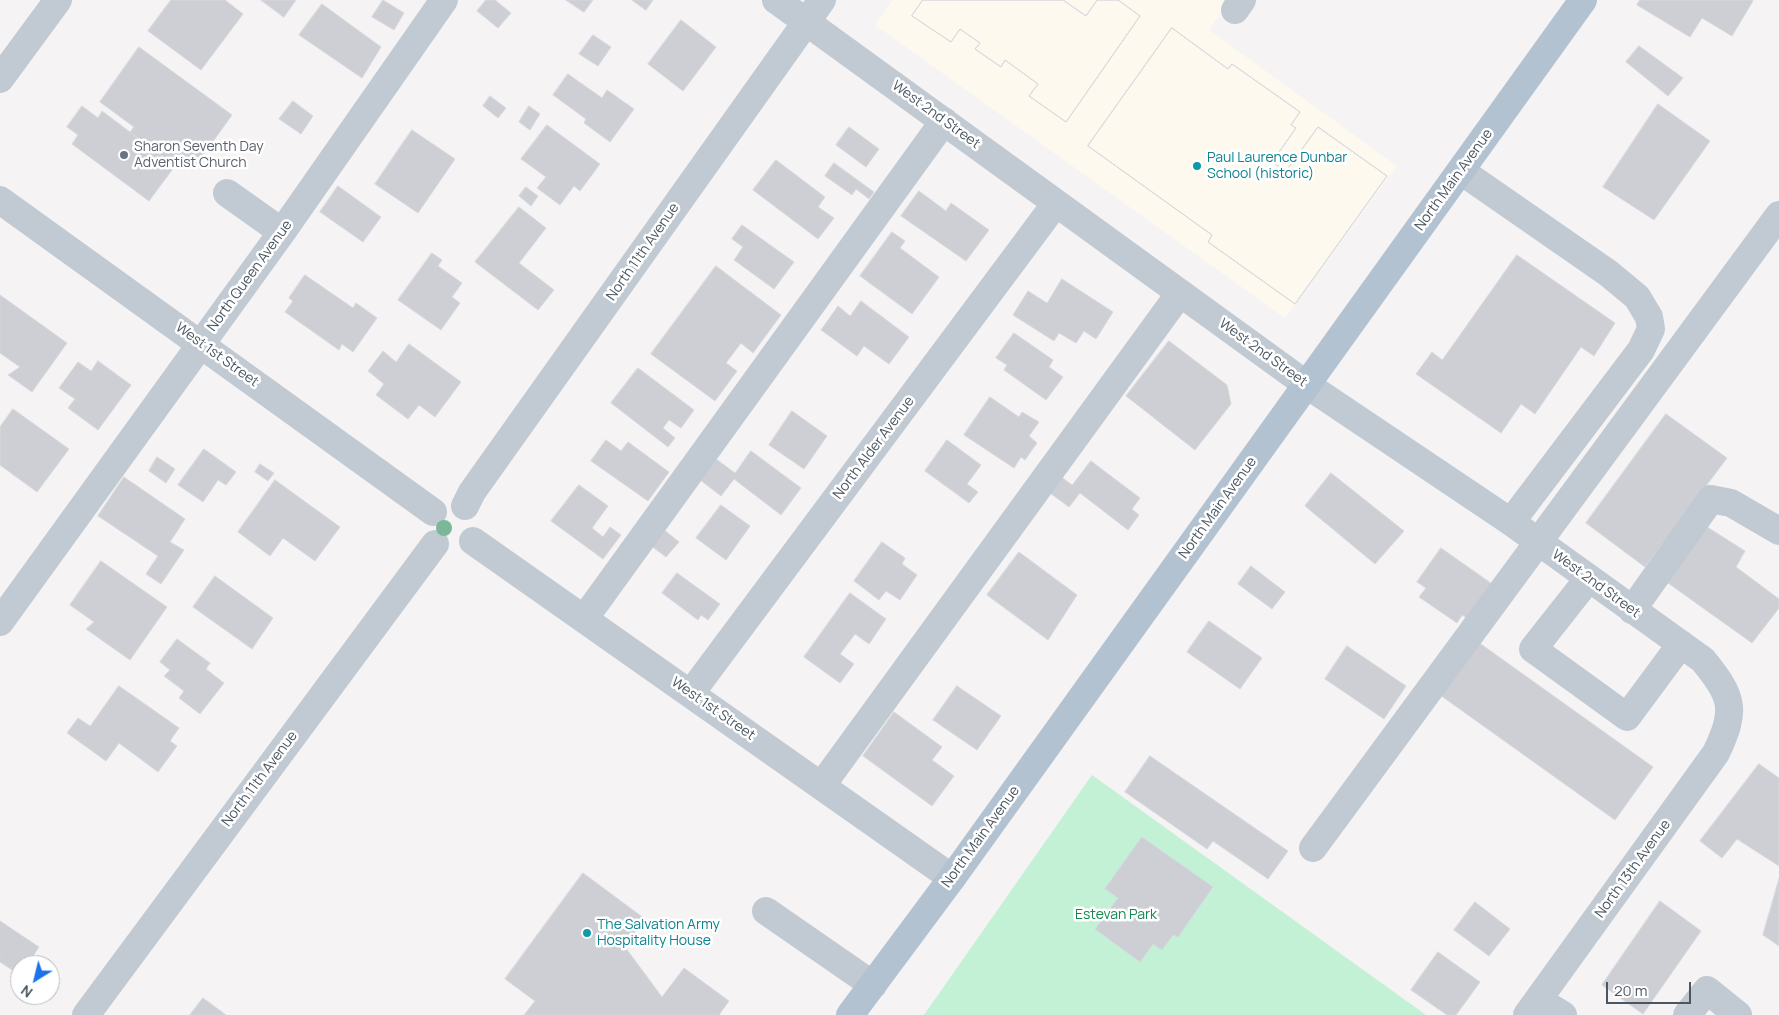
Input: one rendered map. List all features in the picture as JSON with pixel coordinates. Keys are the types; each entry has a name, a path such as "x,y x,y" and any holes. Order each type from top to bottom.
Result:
{"main road":[{"name":"North Main Avenue","path":"850,1015 952,878 1583,0"}],"street":[{"path":"0,79 58,0"},
{"name":"North Queen Avenue","path":"0,622 282,232 444,0"},
{"name":"West 2nd Street","path":"776,0 1307,385 1511,522 1703,660 1718,678 1730,706 1730,718"},
{"name":"North 11th Avenue","path":"465,506 472,492 822,0"},
{"path":"584,619 944,121"},
{"path":"1460,171 1608,273 1637,297 1649,317 1651,329 1641,350 1511,522"},
{"path":"227,193 282,232"},
{"name":"West 1st Street","path":"0,200 433,512"},
{"name":"North Alder Avenue","path":"691,693 1056,203"},
{"path":"1313,848 1779,214"},
{"path":"822,785 1180,293"},
{"path":"1632,610 1711,499 1731,503 1779,531"},
{"path":"450,502 465,506 471,511 477,526 473,541 460,550 451,552 443,550 435,544 428,531 428,523 433,512 442,504 450,502"},
{"name":"West 1st Street","path":"473,541 952,878"},
{"name":"North 11th Avenue","path":"86,1015 435,544"},
{"path":"1588,578 1533,649 1627,717 1681,644"},
{"name":"North 13th Avenue","path":"1532,1008 1716,752 1730,718"},
{"path":"766,911 873,985"},
{"path":"1687,1015 1707,990 1738,1015"},
{"path":"1532,1008 1563,1015"}],"shaded area":[{"path":"893,0 1230,0 1209,30 1397,166 1285,318 875,25"}],"green space":[{"name":"Estevan Park","path":"1092,775 1426,1015 924,1015"}],"building":[{"path":"171,0 225,0 243,14 201,70 148,31"},
{"path":"261,0 296,0 284,17"},
{"path":"383,0 404,13 394,30 372,17"},
{"path":"486,0 495,0 511,13 498,28 477,11"},
{"path":"566,0 593,0 584,12"},
{"path":"632,0 653,0 646,10"},
{"path":"923,0 1063,0 1086,16 1097,0 1118,0 1140,16 1066,122 1029,96 1038,84 1005,60 1001,67 975,49 980,43 960,29 951,42 912,16"},
{"path":"923,0 1063,0 1086,16 1097,0 1118,0 1140,16 1066,122 1029,96 1038,84 1005,60 1001,67 975,49 980,43 960,29 951,42 912,16"},
{"path":"1640,0 1753,1 1732,36 1702,18 1690,37 1637,5"},
{"path":"322,4 381,47 362,78 299,35"},
{"path":"681,20 716,47 683,91 648,64"},
{"name":"Paul Laurence Dunbar School (historic)","path":"1172,28 1228,69 1232,64 1300,112 1291,125 1296,128 1272,162 1286,171 1318,127 1387,176 1295,304 1208,242 1212,235 1088,146"},
{"name":"Paul Laurence Dunbar School (historic)","path":"1172,28 1228,69 1232,64 1300,112 1291,125 1296,128 1272,162 1286,171 1318,127 1387,176 1295,304 1208,242 1212,235 1088,146"},
{"path":"593,35 611,47 598,66 579,54"},
{"path":"1639,46 1683,78 1668,96 1626,62"},
{"path":"139,47 232,115 196,165 183,155 175,166 130,132 134,127 100,102"},
{"path":"568,74 602,98 607,90 634,109 610,142 584,123 586,119 553,95"},
{"path":"490,96 506,108 498,118 483,106"},
{"path":"293,101 313,116 301,134 279,119"},
{"path":"1658,104 1710,141 1654,220 1603,187"},
{"name":"Sharon Seventh Day Adventist Church","path":"82,106 98,118 102,111 175,166 149,201 72,144 78,135 67,127"},
{"path":"529,106 540,114 530,130 519,122"},
{"path":"547,125 600,164 580,191 574,186 560,205 537,188 546,177 521,159"},
{"path":"849,127 879,149 866,167 836,145"},
{"path":"412,130 455,159 418,213 375,184"},
{"path":"776,160 825,197 818,207 834,218 818,239 753,190"},
{"path":"834,163 874,192 869,199 856,189 852,195 825,176"},
{"path":"338,186 381,217 363,242 320,212"},
{"path":"526,187 538,196 531,206 519,196"},
{"path":"919,191 946,211 951,203 989,230 966,261 901,216"},
{"path":"519,207 546,228 519,263 554,290 538,310 475,262"},
{"path":"742,225 794,262 774,289 734,260 743,247 732,239"},
{"path":"892,232 905,241 900,248 939,277 912,314 860,276"},
{"path":"432,253 442,260 438,266 462,283 452,297 460,303 441,330 398,300"},
{"path":"1517,255 1615,323 1594,356 1581,347 1535,414 1521,404 1501,433 1416,374 1432,352 1442,360"},
{"path":"716,266 781,315 753,353 741,343 726,363 737,371 715,401 651,354"},
{"path":"305,275 353,308 356,303 377,318 353,352 342,344 339,350 285,312 293,301 289,298"},
{"path":"1062,279 1113,312 1096,339 1084,331 1076,343 1059,333 1054,341 1013,315 1028,291 1047,303"},
{"path":"0,295 67,343 32,392 8,375 20,367 0,353"},
{"path":"861,301 909,337 889,364 864,346 857,356 821,330 838,306 850,316"},
{"path":"1014,333 1053,360 1049,367 1063,377 1046,400 1004,370 1007,365 996,358"},
{"path":"1169,341 1227,385 1231,404 1195,450 1126,396"},
{"path":"409,344 461,382 435,417 419,405 408,419 376,395 384,384 368,371 383,351 396,362"},
{"path":"98,361 131,385 98,430 68,408 75,399 59,388 78,362 91,371"},
{"path":"638,368 694,410 681,428 669,420 663,428 675,438 668,447 611,403"},
{"path":"990,397 1019,417 1022,412 1039,422 1029,436 1037,443 1025,460 1021,457 1014,468 964,435"},
{"path":"13,409 69,449 37,492 0,465 0,427"},
{"path":"792,411 827,436 804,469 769,445"},
{"path":"1666,414 1727,458 1645,567 1586,523"},
{"path":"606,440 621,451 628,442 669,472 648,501 591,461"},
{"path":"947,440 981,465 967,484 978,492 969,503 925,471"},
{"path":"204,449 236,472 226,485 218,480 203,502 178,485"},
{"path":"751,451 801,488 781,515 734,479 721,496 695,476 716,459 735,473"},
{"path":"157,457 175,469 166,483 149,471"},
{"path":"1091,461 1140,498 1132,509 1139,515 1128,530 1080,493 1069,507 1043,488 1055,472 1072,485"},
{"path":"260,464 274,473 268,481 255,472"},
{"path":"1331,473 1404,531 1375,564 1305,506"},
{"path":"124,477 185,519 170,542 184,550 161,584 146,574 158,556 98,516"},
{"path":"275,480 340,527 315,561 283,538 270,556 238,532"},
{"path":"579,485 608,506 592,528 603,537 610,527 621,535 603,559 551,521"},
{"path":"721,505 750,526 726,560 696,538"},
{"path":"658,525 679,542 666,557 646,542"},
{"path":"1704,525 1745,551 1736,567 1779,599 1779,608 1752,643 1668,583"},
{"path":"882,542 905,558 902,564 917,575 900,600 886,591 879,600 854,581"},
{"path":"1441,548 1495,586 1471,621 1462,615 1457,623 1419,597 1426,588 1417,582"},
{"path":"1019,552 1077,595 1048,640 987,595"},
{"path":"101,561 167,607 130,660 86,629 94,622 70,605"},
{"path":"1251,566 1285,592 1272,609 1238,584"},
{"path":"677,573 720,604 708,620 701,615 698,620 662,593"},
{"path":"215,576 273,618 252,649 193,607"},
{"path":"850,593 886,619 869,644 855,634 840,654 854,664 840,683 804,657"},
{"path":"1209,621 1262,658 1240,689 1187,652"},
{"path":"177,639 210,663 206,669 224,683 200,714 179,698 184,691 164,676 170,670 160,662"},
{"path":"1478,642 1653,767 1615,820 1440,695"},
{"path":"1347,646 1406,686 1384,719 1325,679"},
{"path":"119,686 179,728 170,741 177,746 158,772 119,743 106,761 67,733 78,718 90,726"},
{"path":"957,686 1001,716 977,750 933,720"},
{"path":"894,712 942,747 932,760 954,776 932,806 863,756"},
{"path":"1150,756 1288,851 1268,879 1213,841 1207,849 1125,792"},
{"path":"1759,764 1779,778 1779,866 1737,839 1722,858 1700,841"},
{"path":"1142,837 1213,887 1178,937 1173,935 1162,950 1153,944 1140,962 1095,929 1118,898 1105,889"},
{"name":"The Salvation Army Hospitality House","path":"583,873 645,919 625,947 662,997 684,968 729,1001 719,1015 524,1015 535,1001 505,979"},
{"path":"1779,879 1779,946 1763,935"},
{"path":"1660,901 1701,931 1643,1014 1602,985"},
{"path":"1475,902 1510,929 1489,956 1454,930"},
{"path":"0,921 39,947 34,955 10,955 10,968 0,962"},
{"path":"1438,952 1480,982 1456,1015 1447,1015 1411,990"},
{"path":"203,998 226,1015 190,1015"}],"place":[{"name":"Sharon Seventh Day Adventist Church","path":"124,155"},
{"name":"Paul Laurence Dunbar School (historic)","path":"1197,166"},
{"name":"The Salvation Army Hospitality House","path":"587,933"}]}
